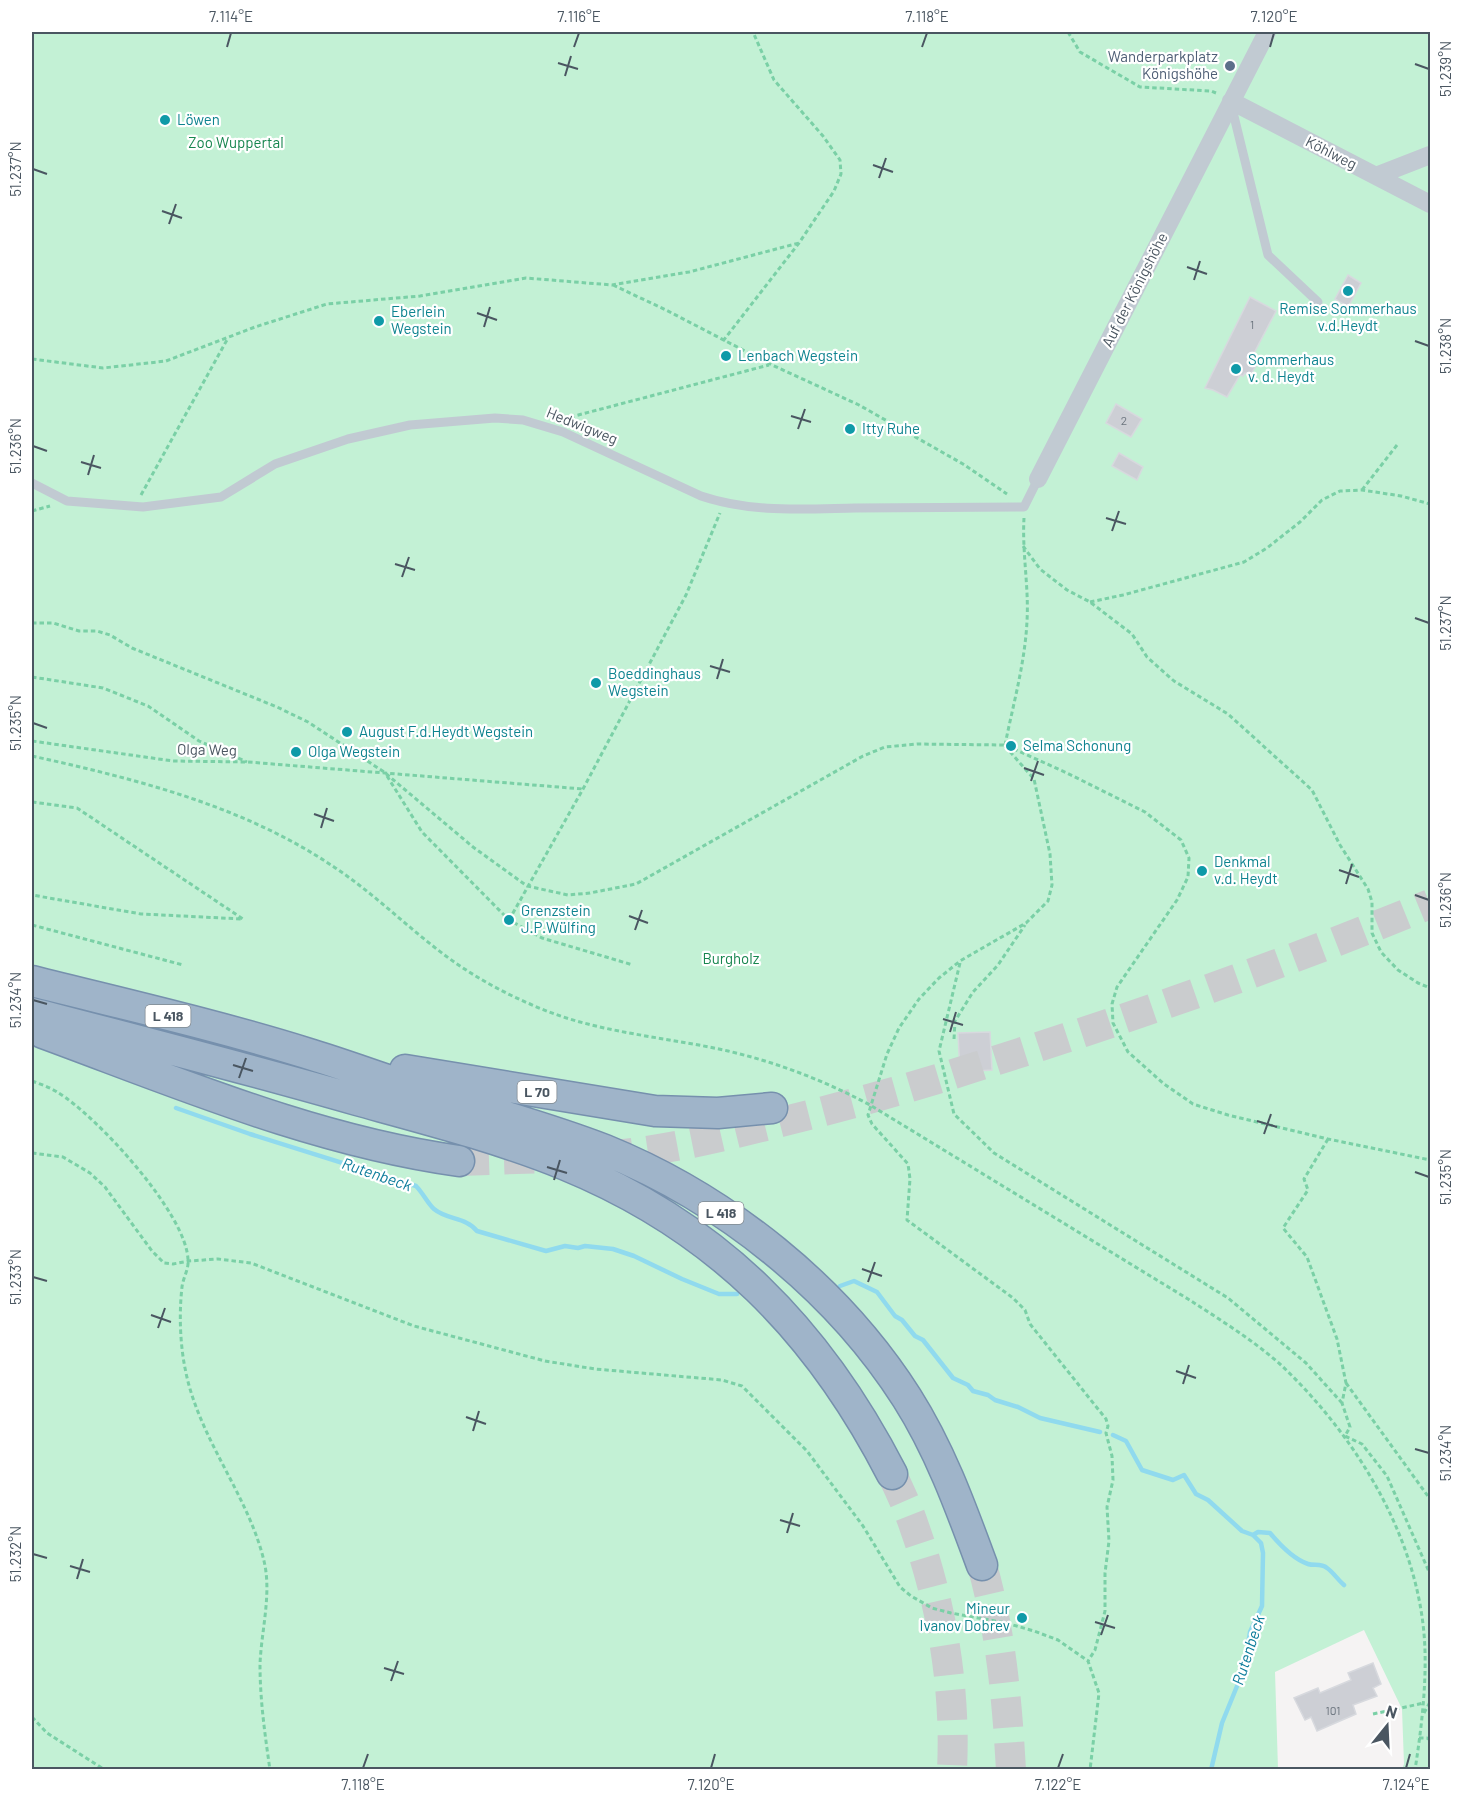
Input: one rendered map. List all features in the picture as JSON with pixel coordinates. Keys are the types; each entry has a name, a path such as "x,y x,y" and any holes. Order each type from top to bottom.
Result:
{"highway":[{"name":"L 418","path":"32,981 305,1052 424,1092 544,1128 607,1151 678,1185 744,1228 800,1274 859,1334 885,1365 931,1441 957,1498 982,1565"},
{"name":"L 418","path":"32,1012 416,1116 536,1153 619,1189 692,1234 723,1258 773,1303 826,1364 848,1395 871,1432 892,1474"},
{"path":"32,1029 230,1102 301,1125 356,1141 459,1161"},
{"name":"L 70","path":"305,1052 655,1111 718,1113 772,1108"}],"street":[{"name":"Auf der Königshöhe","path":"1038,479 1267,32"},
{"name":"Köhlweg","path":"1231,101 1431,204"},
{"path":"1376,176 1431,155"}],"lane":[{"path":"1231,101 1268,255 1318,302"},
{"name":"Hedwigweg","path":"32,483 67,501 142,507 221,497 275,464 348,439 410,425 495,418 523,420 587,442 664,480 725,504 801,510 1024,507"},
{"path":"1024,507 1038,479"}],"path":[{"path":"723,341 799,243 834,191 841,174 840,160 823,136 774,80 753,32"},
{"path":"1068,32 1080,52 1140,87 1211,91 1231,101"},
{"path":"32,359 104,368 133,366 166,361 229,336 327,304 420,296 526,278 612,285 689,272 799,243"},
{"path":"612,285 870,411 963,464 1024,507 1022,544 1027,620 1005,745"},
{"path":"135,506 229,336"},
{"path":"540,425 770,364"},
{"path":"1362,490 1397,445"},
{"path":"1089,602 1244,562 1267,548 1300,522 1322,500 1340,492 1362,490 1401,496 1431,504"},
{"path":"509,920 583,789 686,595 725,504"},
{"path":"1022,544 1040,569 1132,634 1147,657 1174,681 1228,714 1312,790 1368,890 1372,902 1372,933 1381,951 1398,970 1418,983 1431,988"},
{"path":"32,623 53,623 79,631 97,631 110,635 132,648 277,707 308,722 384,772 473,847 527,886 568,895 636,884 863,756 885,747 917,744 1005,745 1067,772 1145,812 1181,840 1189,858 1188,877 1178,900 1117,987 1112,1004 1113,1023 1128,1052 1164,1084 1193,1104 1228,1115 1328,1139 1431,1160"},
{"path":"32,677 104,688 148,706 199,741 248,762"},
{"name":"Olga Weg","path":"32,741 173,761 248,762 583,789"},
{"path":"954,1040 955,1021 973,992 998,965 1026,923 1048,901 1052,885 1050,854 1034,779 1005,745"},
{"path":"32,756 89,768 172,792 237,814 275,831 335,867 449,959 481,979 532,1005 581,1023 727,1051 777,1064 835,1087 870,1105 1230,1327 1279,1364 1309,1393 1345,1436 1386,1502 1407,1559 1423,1630 1424,1702 1415,1770"},
{"path":"384,772 422,832 509,920 542,938 633,965"},
{"path":"32,802 77,808 243,919 141,914 32,895"},
{"path":"1026,923 960,961 939,978 919,999 899,1028 887,1054 868,1115 872,1125 908,1164 910,1179 907,1220 1013,1298 1025,1310 1030,1324 1106,1419 1112,1455 1113,1480 1107,1507 1109,1540 1105,1573 1105,1611 1095,1650 1088,1660"},
{"path":"32,925 183,965"},
{"path":"960,961 939,1051 954,1114 994,1153 1228,1298 1306,1363 1342,1403 1350,1426 1345,1436"},
{"path":"32,1081 56,1091 88,1115 118,1144 148,1181 182,1235 189,1261 181,1305 185,1369 205,1428 255,1531 265,1565 266,1596 260,1688 270,1770"},
{"path":"1328,1139 1304,1179 1308,1190 1283,1228 1307,1257 1337,1339 1346,1383 1342,1403"},
{"path":"32,1153 53,1154 82,1167 105,1187 160,1260 173,1264 218,1259 251,1263 414,1326 544,1361 595,1369 736,1383 756,1399 807,1451 863,1526 900,1587 911,1596 932,1608 1035,1631 1058,1640 1088,1660 1099,1694 1090,1770"},
{"path":"1346,1383 1431,1499"},
{"path":"1345,1436 1362,1444 1387,1476 1431,1574"},
{"path":"1373,1714 1424,1702"},
{"path":"1422,1716 1431,1702"},
{"path":"32,1717 47,1733 105,1770"},
{"path":"1419,1738 1430,1738"}],"green space":[{"name":"Burgholz","path":"32,32 1430,32 1430,1769 1402,1769 1404,1764 1402,1709 1364,1630 1275,1672 1278,1769 32,1769"}],"building":[{"name":"Remise Sommerhaus v.d.Heydt","path":"1348,275 1361,283 1348,307 1335,299"},
{"path":"1250,297 1276,311 1250,361 1257,364 1250,376 1245,373 1243,376 1240,375 1227,397 1205,388"},
{"path":"1116,404 1142,419 1131,437 1106,423"},
{"path":"1119,453 1143,467 1137,480 1112,466"},
{"path":"990,1032 992,1070 960,1072 958,1033"},
{"path":"1373,1663 1381,1684 1373,1688 1377,1696 1353,1705 1356,1714 1317,1731 1311,1717 1305,1720 1294,1698 1318,1688 1320,1693 1351,1680 1348,1673"}],"waterway":[{"name":"Rutenbeck","path":"176,1108 250,1134 416,1186 439,1213 467,1223 477,1231 546,1251 565,1246 613,1249 719,1294 737,1294"},
{"name":"Rutenbeck","path":"840,1286 854,1281 877,1292 895,1316 902,1320 915,1336 923,1340 953,1378 968,1385 973,1391 1018,1407 1040,1418 1100,1432"},
{"name":"Rutenbeck","path":"1113,1435 1126,1441 1142,1470 1173,1480 1184,1475 1196,1494 1208,1500 1242,1531 1253,1535 1261,1543 1263,1553 1262,1606 1250,1632 1244,1669 1222,1723 1211,1770"},
{"path":"1253,1535 1258,1532 1270,1533 1292,1555 1302,1562 1325,1566 1344,1585"}],"tunnel":[{"path":"603,1156 671,1147 759,1128 922,1083 1202,991 1430,904"},
{"path":"459,1161 546,1158"},
{"path":"892,1474 925,1558 940,1617 952,1709 952,1770"},
{"path":"982,1565 994,1615 1002,1666 1011,1770"}],"place":[{"name":"Wanderparkplatz Königshöhe","path":"1230,66"},
{"name":"Löwen","path":"165,120"},
{"name":"Remise Sommerhaus v.d.Heydt","path":"1348,291"},
{"name":"Eberlein Wegstein","path":"379,321"},
{"name":"Lenbach Wegstein","path":"726,356"},
{"name":"Sommerhaus v. d. Heydt","path":"1236,369"},
{"name":"Itty Ruhe","path":"850,429"},
{"name":"Boeddinghaus Wegstein","path":"596,683"},
{"name":"August F.d.Heydt Wegstein","path":"347,732"},
{"name":"Selma Schonung","path":"1011,746"},
{"name":"Olga Wegstein","path":"296,752"},
{"name":"Denkmal v.d. Heydt","path":"1202,871"},
{"name":"Grenzstein J.P.Wülfing","path":"509,920"},
{"name":"Mineur Ivanov Dobrev","path":"1022,1618"}],"park label":[{"name":"Zoo Wuppertal","path":"236,143"}]}
